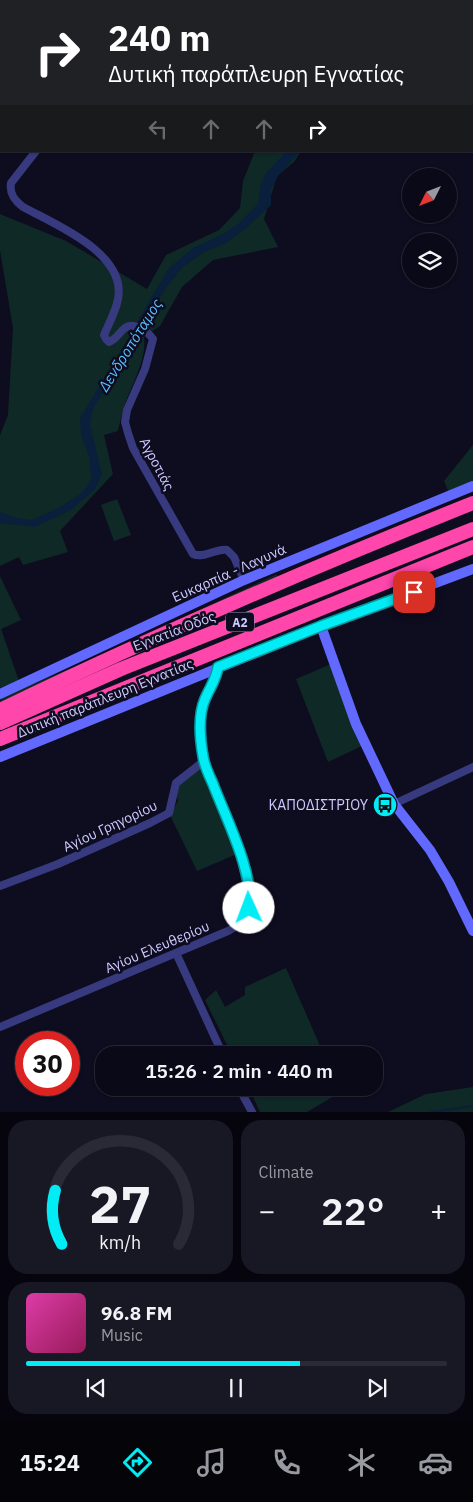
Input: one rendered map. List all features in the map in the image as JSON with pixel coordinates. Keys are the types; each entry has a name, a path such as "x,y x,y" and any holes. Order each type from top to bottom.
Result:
{"highway":[{"path":"0,710 269,587 473,503"},
{"name":"Εγνατία Οδός","path":"0,723 121,669 473,529"},
{"name":"Α2","path":"0,739 473,547"}],"street":[{"name":"Αγροτιάς","path":"35,152 14,178 10,188 11,195 23,207 93,247 109,264 118,285 118,298 104,335 106,339 110,342 125,327 132,325 148,332 153,339 145,369 127,410 125,422 133,448 194,555 200,556 221,549 228,551 234,557 244,580"},
{"name":"Ευκαρπία - Λαγυνά","path":"0,694 244,580 473,486"},
{"name":"Δυτική παράπλευρη Εγνατίας","path":"0,756 321,626 473,569"},
{"path":"321,626 356,724 394,804 430,850 449,882 473,931"},
{"name":"Αγίου Ελευθερίου","path":"0,1027 235,927 246,916 250,900 240,856 204,761 201,733 202,712 205,698 216,679 218,667"},
{"name":"Αγίου Γρηγορίου","path":"0,886 58,864 169,813 176,783 204,761"},
{"path":"394,804 473,767"},
{"path":"176,953 219,1046"},
{"path":"243,1096 252,1112"}],"green space":[{"path":"255,152 300,152 294,162 277,176 264,219 278,247 213,260 182,287 160,326 144,337 141,363 125,404 118,431 104,435 113,474 60,531 68,552 23,565 19,557 0,566 0,435 8,415 13,328 0,250 0,214 66,241 147,289 166,255 219,230 240,208 243,181"},
{"path":"473,445 473,481 448,491 444,481"},
{"path":"117,499 131,535 114,541 101,505"},
{"path":"277,574 278,579 0,704 0,698 93,659"},
{"path":"0,576 21,620 1,629 19,681 0,688"},
{"path":"331,664 362,746 328,762 296,679"},
{"path":"204,768 237,854 197,871 170,815 178,801 174,786 186,774"},
{"path":"286,968 320,1046 228,1046 205,1000 216,990 225,1007 245,995 245,987"},
{"path":"473,1087 473,1112 388,1112 426,1094"},
{"path":"253,1096 334,1096 307,1112 260,1112"}],"water":[{"name":"Δενδροπόταμος","path":"286,152 299,152 278,176 271,189 271,205 245,229 226,243 204,252 182,268 165,289 93,409 90,425 102,474 95,489 71,510 35,527 0,523 0,512 17,518 32,520 60,507 83,492 91,479 89,456 81,435 80,418 169,268 193,248 221,235 238,224 258,204 261,184 266,173"}],"waterway":[{"path":"431,1112 473,1106"}],"place":[{"name":"ΚΑΠΟΔΙΣΤΡΙΟΥ","path":"385,805"}],"route":[{"path":"249,908 250,900 246,872 203,756 201,725 203,704 216,679 218,667 414,592"}]}
